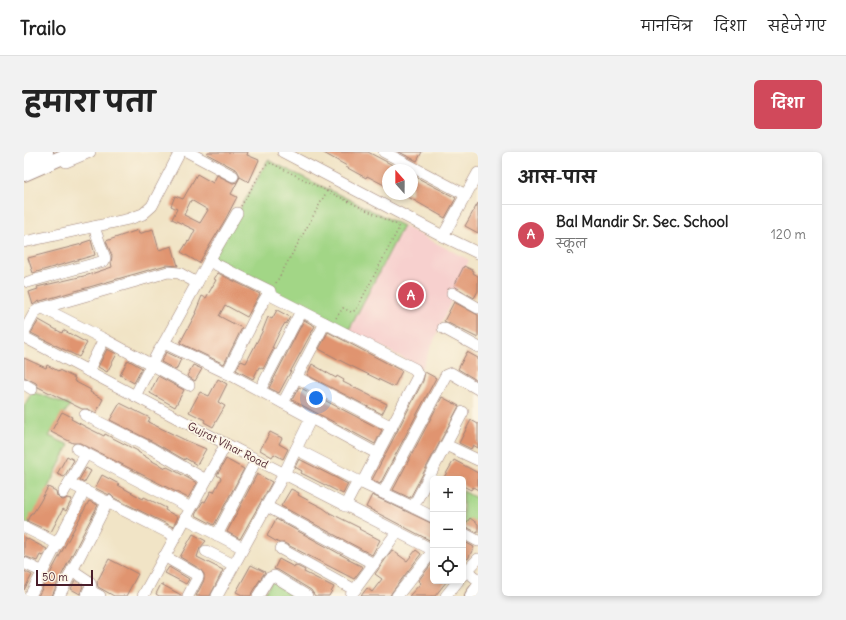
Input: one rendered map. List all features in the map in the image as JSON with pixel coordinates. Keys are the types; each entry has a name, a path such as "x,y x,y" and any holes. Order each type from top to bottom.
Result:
{"main road":[{"path":"24,162 46,152"},
{"path":"24,174 74,152"},
{"path":"472,596 478,588"}],"street":[{"path":"24,154 29,152"},
{"path":"24,182 90,152"},
{"path":"24,242 129,219 143,214 152,206 180,152"},
{"path":"188,152 233,176"},
{"path":"283,152 297,155 334,178 478,253"},
{"path":"384,152 466,195"},
{"path":"443,236 478,173"},
{"path":"135,396 237,213"},
{"path":"28,282 104,261 105,258 94,227"},
{"path":"209,261 269,292 302,312 328,321 415,369 417,372 417,378 378,454 345,506"},
{"path":"24,332 35,312 42,308 168,272 179,273 197,283"},
{"path":"227,373 269,292"},
{"path":"452,293 478,308"},
{"path":"42,308 152,364 189,385"},
{"path":"260,390 302,312"},
{"path":"283,403 328,321"},
{"path":"442,328 478,347"},
{"name":"Gujrat Vihar Road","path":"24,337 256,460 430,549"},
{"path":"88,371 104,339"},
{"path":"164,343 260,390 378,454"},
{"path":"383,493 446,375 452,373 478,389"},
{"path":"296,378 392,427"},
{"path":"413,507 463,412"},
{"path":"85,415 152,449 206,480"},
{"path":"217,596 284,474 311,418"},
{"path":"143,596 226,444"},
{"path":"446,444 478,460"},
{"path":"296,449 430,516"},
{"path":"63,492 70,483 82,451 188,513 217,535 243,548"},
{"path":"217,535 256,460"},
{"path":"70,483 175,536"},
{"path":"30,596 85,490"},
{"path":"59,596 108,501"},
{"path":"266,506 374,564"},
{"path":"24,527 58,544"},
{"path":"281,550 353,593 397,532"},
{"path":"466,534 478,540"},
{"path":"206,551 234,565"},
{"path":"397,596 430,555"},
{"path":"164,556 197,575 198,577 188,596"},
{"path":"466,569 478,559"},
{"path":"24,563 43,572"},
{"path":"72,570 90,582 91,587 87,593 100,596"},
{"path":"466,572 478,580"},
{"path":"258,596 269,578 274,576 307,596"},
{"path":"446,596 456,584"}],"path":[{"path":"237,213 265,166 271,164 397,225 399,228 356,310 351,312 343,308 336,319 328,321"},
{"path":"269,292 272,291 334,178"}],"shaded area":[{"path":"403,226 469,260 422,368 349,330"}],"green space":[{"path":"268,160 403,226 349,330 209,263"},
{"path":"32,392 70,405 49,436 69,445 28,528 24,526 24,406"},
{"path":"466,493 478,499 478,515 470,529 466,527"},
{"path":"272,581 298,596 263,596"}],"building":[{"path":"208,152 248,152 247,155 259,160 249,182 240,177 231,194 237,197 199,263 181,252 188,241 189,242 195,230 172,219 177,209 171,206 175,196 183,199 197,174 213,183 217,175 233,183 237,182 240,176 237,170 207,154","holes":["191,200 208,210 200,223 184,215"]},
{"path":"322,152 368,152 391,164 382,164 382,184 367,176 366,178 346,167 347,166"},
{"path":"399,152 422,152 417,161"},
{"path":"418,178 456,198 445,218 414,200 418,200"},
{"path":"478,203 478,233 465,226"},
{"path":"153,229 159,250 172,246 178,266 166,265 37,302 33,305 29,292 38,289 37,287 88,275 112,267 112,256 106,241 138,230 139,234"},
{"path":"91,240 95,255 33,273 28,258 82,244"},
{"path":"464,266 474,271 473,273 478,276 478,291 474,298 454,286"},
{"path":"218,273 260,294 247,317 225,305 219,316 242,328 224,364 180,343 196,313 202,296 206,298 216,280 214,279"},
{"path":"454,302 478,315 478,338 444,321"},
{"path":"277,310 290,317 279,333 272,348 274,348 263,369 259,367 253,379 236,370 241,361 246,363 268,317 272,319"},
{"path":"39,320 62,333 63,330 87,343 79,357 31,333"},
{"path":"304,320 315,326 279,393 269,388"},
{"path":"328,332 402,371 394,387 319,349"},
{"path":"107,349 117,354 107,372 98,367"},
{"path":"166,352 181,359 176,370 161,362"},
{"path":"467,352 478,358 478,381 458,369"},
{"path":"24,358 46,368 47,365 75,378 74,381 91,390 90,392 103,399 96,413 88,409 82,409 38,387 36,383 24,377"},
{"path":"128,360 142,368 134,383 120,375"},
{"path":"312,364 336,378 337,376 344,380 343,382 387,404 382,414 307,375"},
{"path":"193,365 202,369 195,381 187,376"},
{"path":"425,372 436,378 380,484 372,480 423,381"},
{"path":"158,376 184,390 175,407 150,393"},
{"path":"218,379 227,384 218,402 225,406 213,427 204,422 205,420 189,412 200,392 209,396"},
{"path":"299,387 382,430 375,444 292,400"},
{"path":"442,397 459,406 410,498 393,490"},
{"path":"120,403 150,418 148,422 206,449 197,465 110,420"},
{"path":"62,412 86,427 104,436 105,434 138,451 154,462 166,468 167,467 197,483 188,498 80,443 73,443 51,432"},
{"path":"471,420 478,424 478,448 473,445 471,449 459,443"},
{"path":"270,432 282,438 279,444 288,449 283,459 274,454 272,457 260,450"},
{"path":"67,456 74,460 64,477 57,474"},
{"path":"226,459 244,469 214,525 195,515 211,491 214,492 221,478 217,475"},
{"path":"299,459 348,484 343,494 301,473 302,471 295,467"},
{"path":"454,460 478,473 478,490 473,487 471,490 466,488 466,476 445,476"},
{"path":"86,468 91,471 84,483 79,480"},
{"path":"257,474 272,482 240,539 227,532"},
{"path":"102,475 143,499 144,497 166,508 165,510 178,517 173,527 95,488"},
{"path":"48,487 56,491 57,496 60,499 72,499 66,511 63,509 51,532 27,521"},
{"path":"291,489 299,493 298,495 380,540 372,555 281,506"},
{"path":"372,495 430,523 430,540 366,507"},
{"path":"89,501 98,505 52,596 38,596"},
{"path":"470,518 478,524 478,533 466,527 466,523"},
{"path":"276,519 363,567 354,579 284,543 279,543 267,536"},
{"path":"193,534 206,541 200,548 197,557 223,570 210,596 196,596 204,580 204,574 200,569 180,557"},
{"path":"24,537 47,549 43,556 40,555 37,561 24,556"},
{"path":"466,543 474,547 468,559 466,558"},
{"path":"392,550 407,561 416,550 421,554 390,596 361,596 367,588 372,592 382,579 375,574"},
{"path":"109,559 138,574 126,596 114,596 98,587 97,582"},
{"path":"279,559 294,567 295,565 305,570 304,572 334,587 329,596 315,596 311,590 274,569"},
{"path":"251,565 265,572 251,596 244,596 236,592"},
{"path":"430,566 430,584 445,584 435,596 409,596 421,583 418,581"},
{"path":"169,567 189,579 186,584 165,573"},
{"path":"24,571 32,575 24,590"},
{"path":"75,580 83,586 80,594 71,589"},
{"path":"161,584 181,596 159,596 156,594"}],"place":[{"name":"Bal Mandir Sr. Sec. School","path":"411,295"}]}
